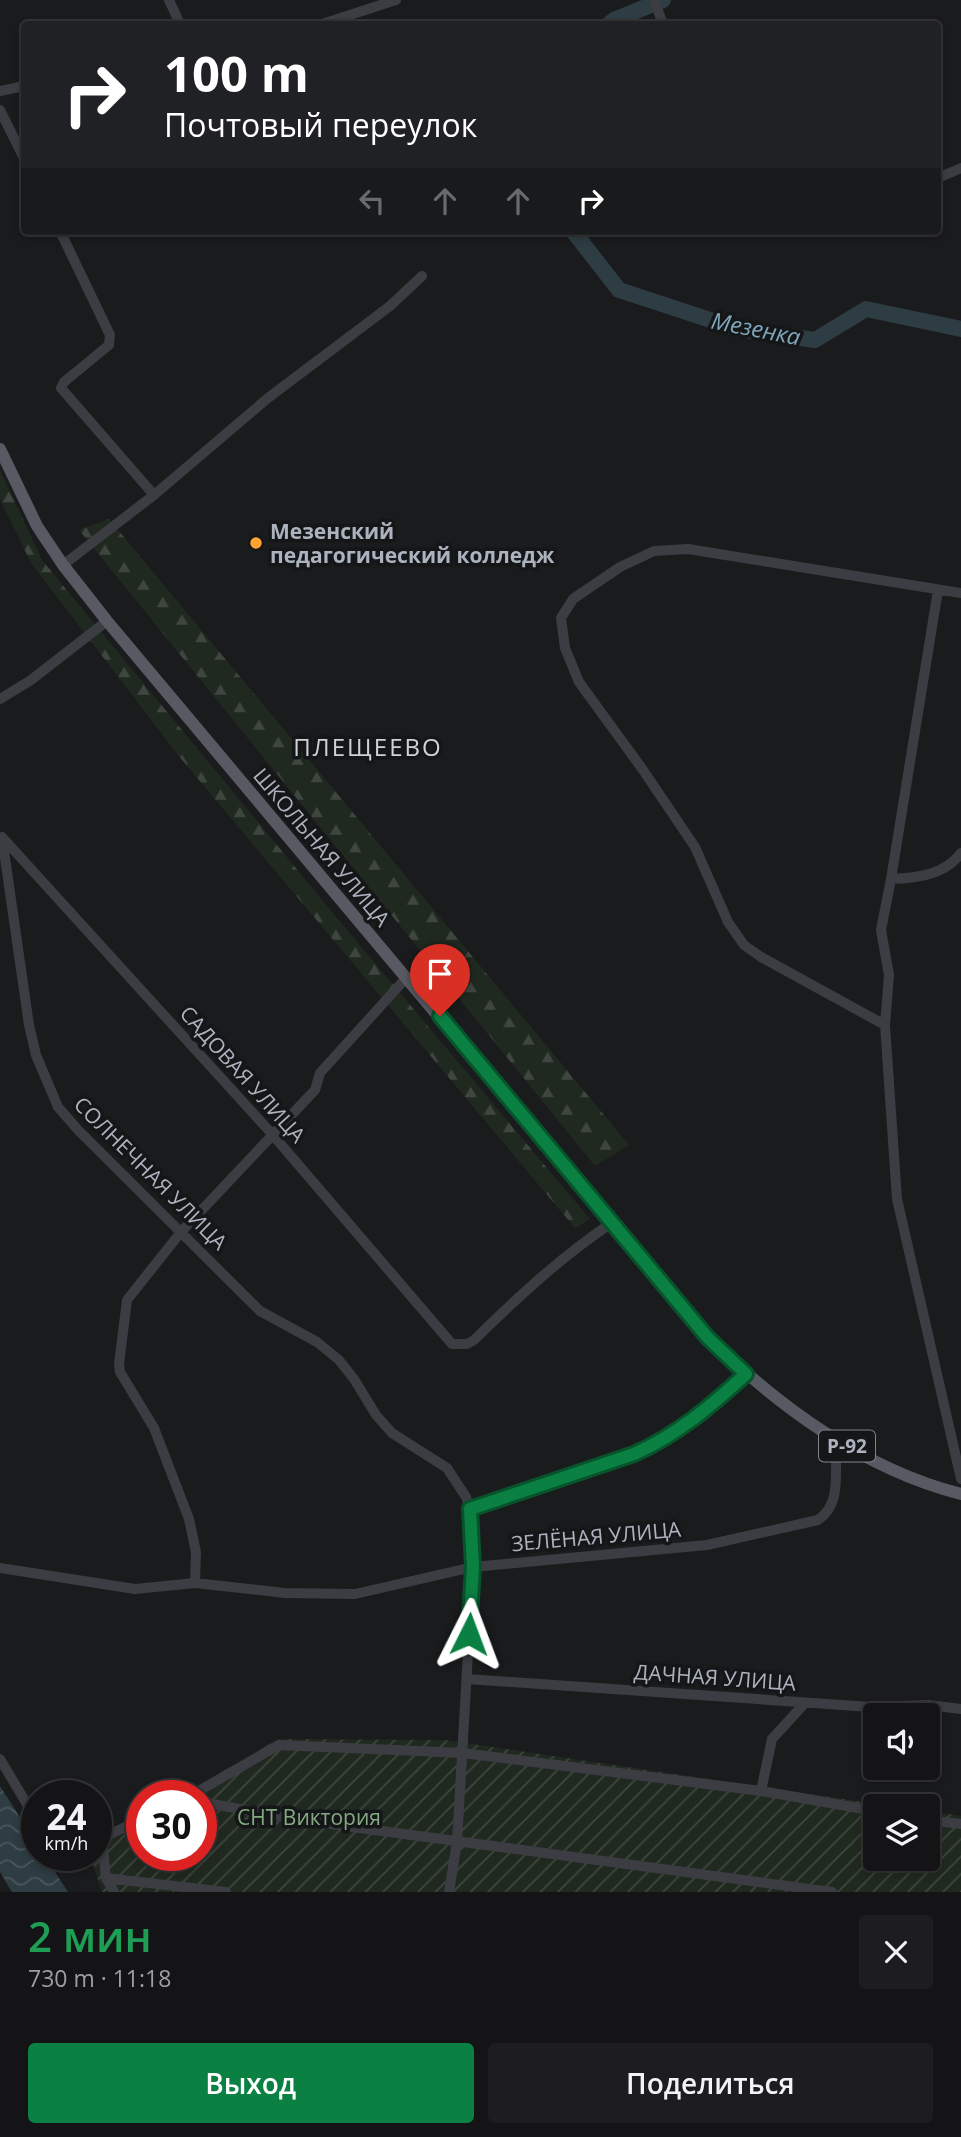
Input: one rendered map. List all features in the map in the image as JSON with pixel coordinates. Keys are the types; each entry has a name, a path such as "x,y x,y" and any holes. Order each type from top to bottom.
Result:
{"main road":[{"name":"Р-92","path":"0,449 37,526 63,565"},
{"name":"ШКОЛЬНАЯ УЛИЦА","path":"63,565 708,1338 746,1374"},
{"name":"Р-92","path":"746,1374 769,1394 837,1441 911,1478 961,1494"}],"street":[{"path":"169,0 179,21"},
{"path":"331,21 396,0"},
{"path":"0,91 21,87"},
{"path":"0,110 21,152"},
{"path":"941,177 961,168"},
{"path":"62,235 110,335 109,345 61,387 154,495"},
{"path":"63,565 154,495 268,398 390,306 422,276"},
{"path":"885,1026 754,954 744,945 728,922 695,847 579,682 565,648 561,618 573,599 620,567 654,551 688,549 961,593"},
{"path":"938,590 881,930 889,975 885,1026 897,1199 961,1479"},
{"path":"0,699 30,680 107,621"},
{"name":"САДОВАЯ УЛИЦА","path":"1,835 272,1134 452,1344 467,1344 474,1340 532,1284 613,1222"},
{"name":"СОЛНЕЧНАЯ УЛИЦА","path":"1,835 29,1025 47,1083 58,1107 260,1311 317,1342 339,1360 354,1378 376,1415 392,1433 447,1468 466,1497 470,1509"},
{"path":"891,879 921,877 957,864 961,853"},
{"path":"195,1583 196,1552 189,1519 154,1428 120,1372 118,1363 127,1300 181,1232 315,1090 320,1073 407,977"},
{"path":"449,1892 457,1842 463,1753 473,1567 470,1509 634,1454 656,1444 682,1429 746,1374"},
{"name":"ЗЕЛЁНАЯ УЛИЦА","path":"0,1568 135,1588 195,1583 285,1593 355,1594 473,1567 707,1545 818,1520 829,1512 835,1500 837,1441"},
{"name":"ДАЧНАЯ УЛИЦА","path":"467,1679 805,1703 871,1707 929,1705 961,1709"},
{"path":"761,1791 772,1739 805,1703"},
{"path":"217,1781 279,1745 463,1753 761,1791 863,1809"},
{"path":"0,1759 21,1794"},
{"path":"217,1805 301,1820 832,1892"},
{"path":"940,1821 961,1824"},
{"path":"105,1871 114,1892"},
{"path":"106,1878 226,1892"}],"green space":[{"path":"0,470 42,560 590,1219 575,1228 178,755 31,563 0,499"},
{"path":"109,519 629,1145 595,1166 79,530"},
{"name":"СНТ Виктория","path":"278,1739 445,1740 863,1802 863,1871 940,1871 940,1813 961,1816 961,1892 102,1892 95,1871 112,1871 112,1837 126,1828 126,1871 217,1871 217,1780 208,1780"}],"water":[{"path":"0,1786 21,1819 21,1871 54,1871 68,1892 12,1892 0,1872"}],"waterway":[{"name":"Мезенка","path":"613,21 663,0"},
{"name":"Мезенка","path":"576,235 619,290 738,329 815,340 866,309 961,329"}],"place":[{"name":"Мезенский педагогический колледж","path":"256,543"}],"district":[{"name":"ПЛЕЩЕЕВО","path":"368,746"}],"route":[{"path":"440,1016 708,1338 746,1374 682,1429 656,1444 634,1454 470,1509 473,1567 469,1634"}]}
